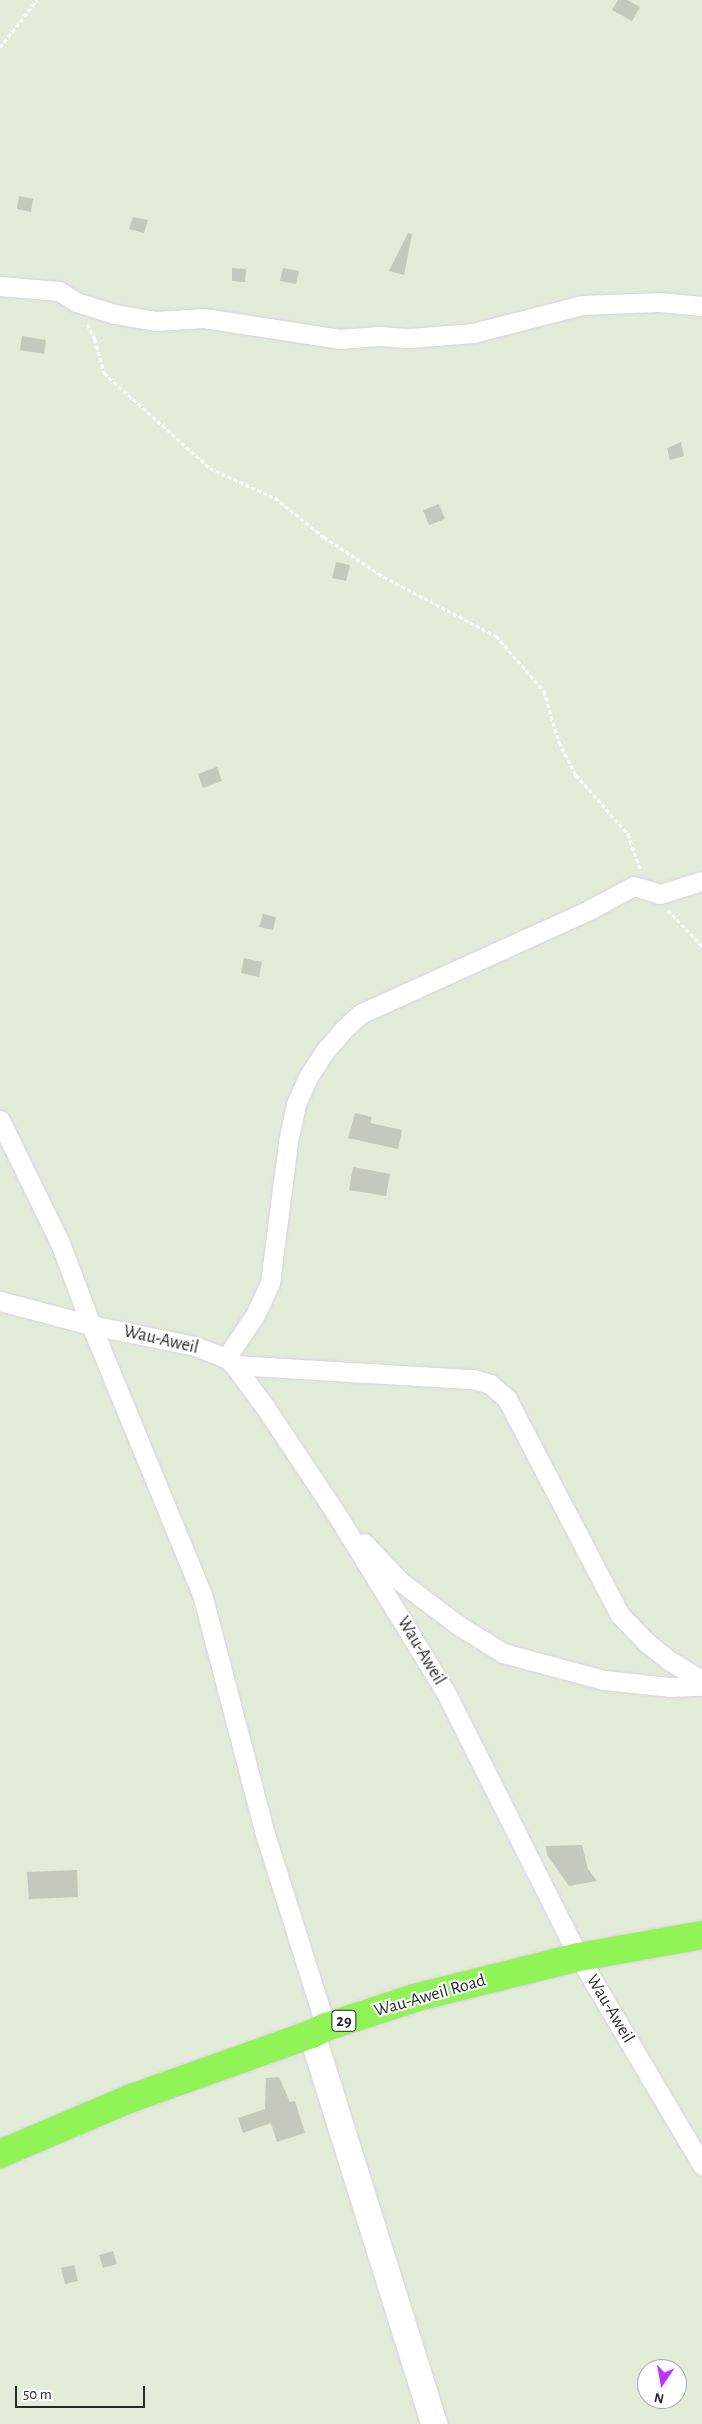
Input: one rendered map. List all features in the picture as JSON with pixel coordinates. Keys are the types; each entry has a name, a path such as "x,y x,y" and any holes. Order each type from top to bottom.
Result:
{"main road":[{"name":"Wau-Aweil Road","path":"0,2154 129,2099 319,2030 418,1997 579,1957 702,1935"}],"street":[{"path":"0,286 59,291 76,302 115,314 156,321 204,318 339,339 379,336 410,338 473,333 582,305 659,302 702,306"},
{"path":"700,1689 620,1615 507,1399 490,1384 473,1378 230,1361 270,1283 288,1142 296,1104 320,1057 343,1030 360,1014 589,910 634,886 646,888 660,894 702,881"},
{"path":"0,1120 60,1243 91,1324 202,1594 319,2030 434,2424"},
{"name":"Wau-Aweil","path":"0,1301 91,1324 195,1346 230,1361 265,1407 337,1515 445,1691 579,1957 702,2165"},
{"path":"337,1515 401,1582 458,1625 504,1653 604,1680 700,1689"}],"path":[{"path":"0,46 37,0"},
{"path":"76,302 95,339 104,373 210,468 275,498 324,537 384,577 496,636 544,691 559,742 576,775 628,834 646,888 702,946"}],"building":[{"path":"618,0 627,0 640,7 632,21 612,10"},
{"path":"19,196 33,199 31,212 17,209"},
{"path":"133,217 148,220 144,233 129,229"},
{"path":"408,233 412,234 404,275 389,271"},
{"path":"232,268 246,269 245,282 232,281"},
{"path":"283,268 299,271 296,284 280,281"},
{"path":"22,336 46,340 44,354 20,350"},
{"path":"681,442 684,456 670,460 667,448"},
{"path":"439,504 445,519 429,525 423,510"},
{"path":"336,562 350,565 346,581 332,578"},
{"path":"217,767 222,781 203,788 198,774"},
{"path":"263,914 276,917 273,930 259,927"},
{"path":"244,958 262,962 259,977 241,973"},
{"path":"355,1113 372,1117 370,1123 402,1130 398,1149 348,1138"},
{"path":"353,1167 390,1174 386,1196 349,1190"},
{"path":"582,1845 588,1869 597,1881 569,1886 547,1855 546,1846"},
{"path":"77,1870 78,1897 29,1899 27,1872"},
{"path":"279,2077 290,2102 295,2101 305,2133 277,2142 271,2123 243,2133 238,2118 265,2109 266,2078"},
{"path":"113,2251 117,2264 103,2268 99,2255"},
{"path":"74,2265 78,2281 65,2284 61,2268"}]}
